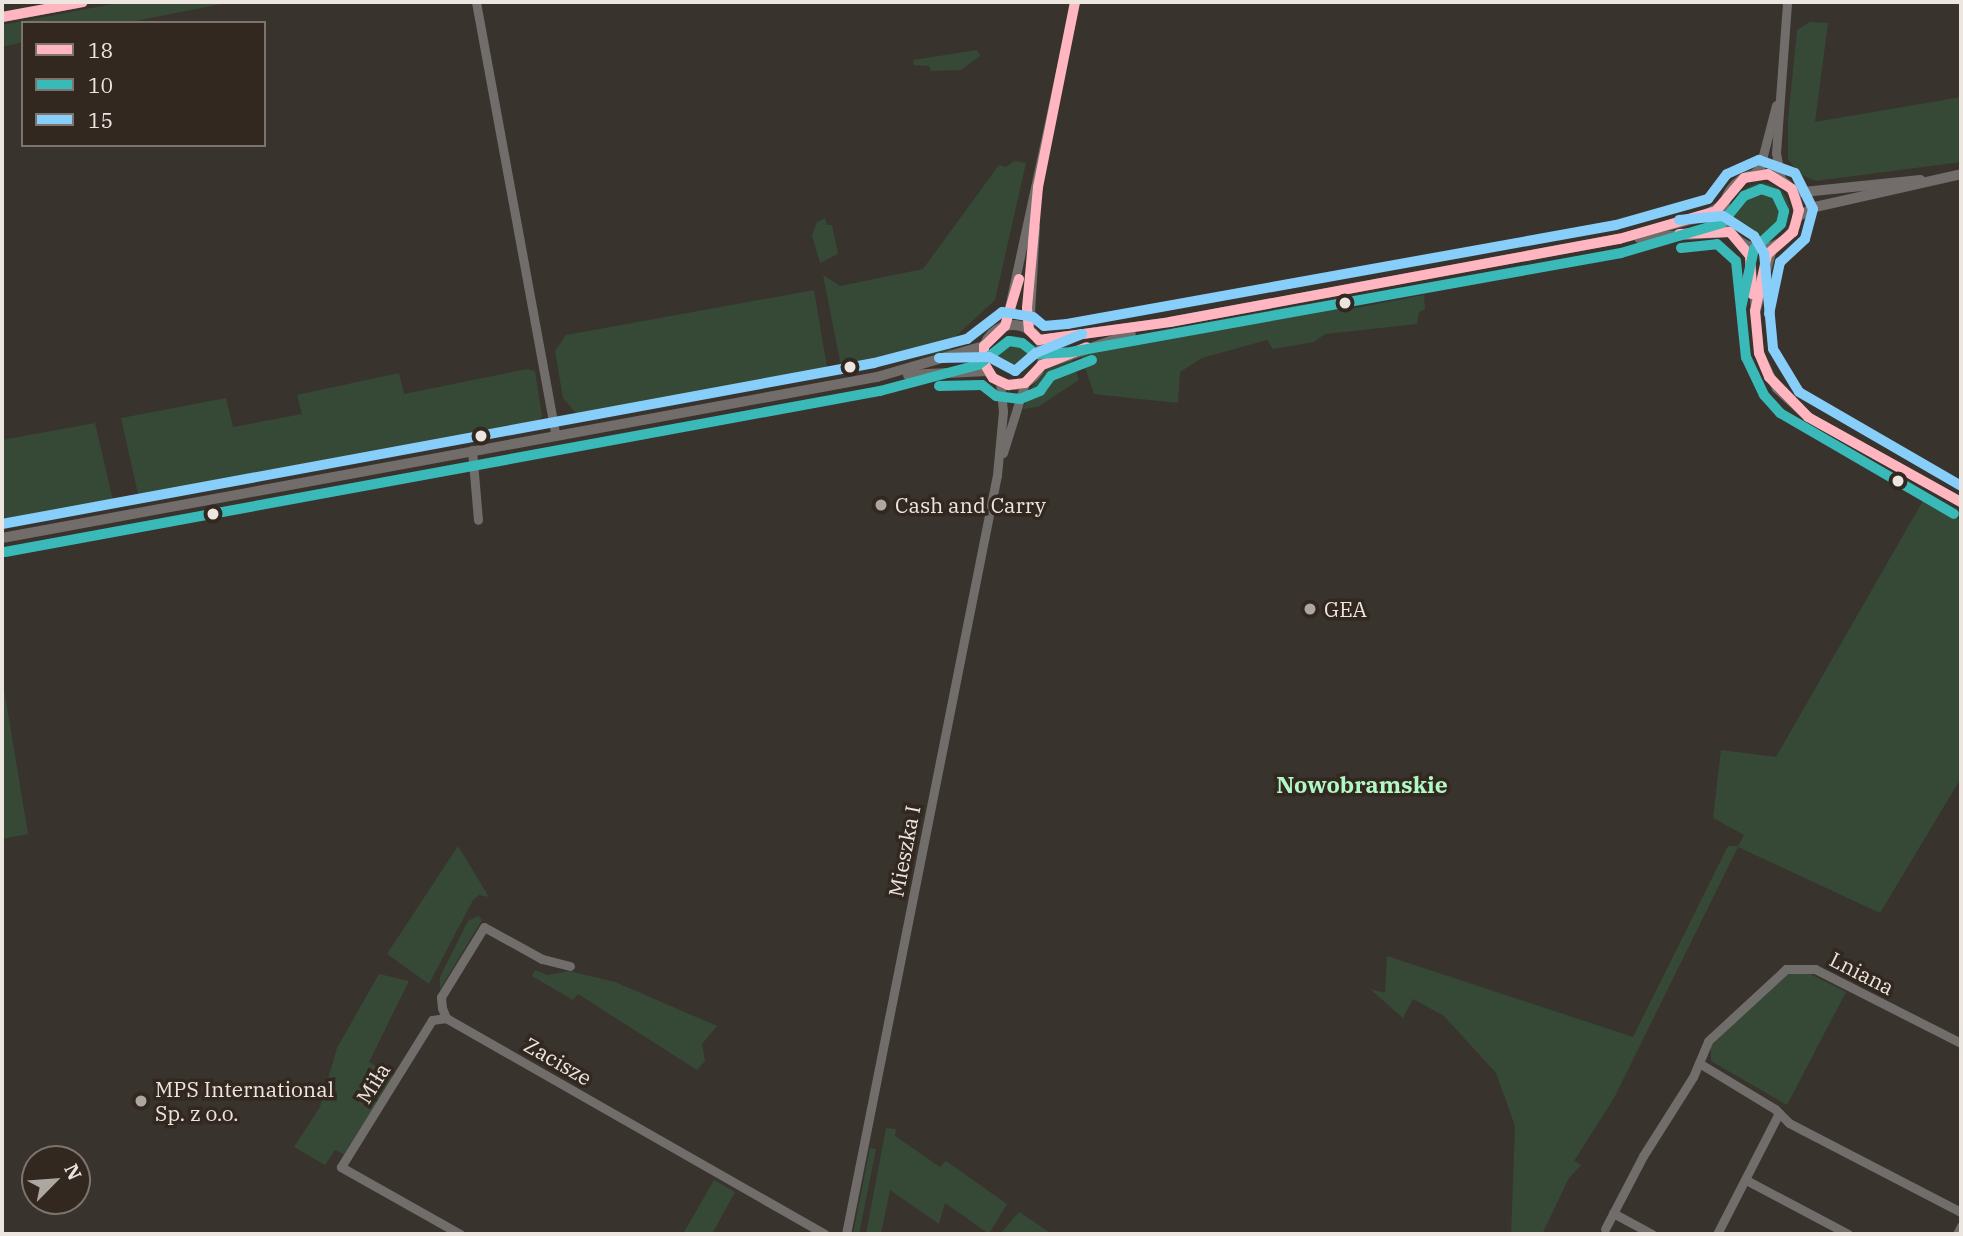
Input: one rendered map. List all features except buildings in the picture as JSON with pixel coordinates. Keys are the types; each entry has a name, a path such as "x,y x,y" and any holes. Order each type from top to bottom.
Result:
{"main road":[{"path":"1039,340 1170,322 1619,239 1704,216 1724,204 1735,185 1753,174 1781,179 1794,193 1798,216 1787,239 1772,247 1742,244 1730,232 1724,204"},
{"path":"1798,216 1815,207 1961,174"},
{"path":"1794,193 1933,179"},
{"path":"1619,239 1730,232"},
{"path":"984,346 987,371 1000,383 1025,383 1042,365 1170,322"},
{"path":"2,538 555,434 877,377 984,346 1005,326 1029,330 1039,340 1042,365"},
{"path":"877,377 987,371"}],"street":[{"path":"2,17 83,2"},
{"path":"476,2 555,434"},
{"path":"1005,326 1038,187 1075,2"},
{"path":"1781,179 1775,163 1777,104 1787,2"},
{"path":"1753,174 1760,167 1777,104"},
{"path":"1029,330 1038,187"},
{"path":"1742,244 1750,256 1763,364 1790,403 1961,502"},
{"path":"1755,311 1772,247"},
{"name":"Mieszka I","path":"997,475 1003,411 1000,383"},
{"name":"Mieszka I","path":"846,1234 997,475 1025,383"},
{"path":"472,450 478,520"},
{"path":"446,1017 441,997 484,926 542,959 570,966"},
{"name":"Lniana","path":"1605,1228 1716,1030 1776,975 1794,967 1815,969 1961,1043"},
{"name":"Miła","path":"446,1017 432,1020 341,1167 460,1234"},
{"name":"Zacisze","path":"446,1017 825,1234"},
{"path":"1699,1063 1779,1113 1789,1123 1961,1212"},
{"path":"1717,1234 1779,1113"},
{"path":"1746,1180 1848,1234"},
{"path":"1613,1213 1653,1234"},
{"path":"1957,1234 1961,1226"}],"green space":[{"path":"123,2 231,2 135,21 23,21"},
{"path":"21,21 21,42 2,47 2,25"},
{"path":"1810,22 1828,23 1815,122 1961,97 1961,162 1816,181 1799,174 1788,159 1788,120 1797,30"},
{"path":"977,50 980,56 961,70 931,71 929,66 914,65 913,60"},
{"path":"1014,161 1026,163 995,300 955,337 951,351 842,371 823,275 840,286 923,269 999,165 1006,167"},
{"path":"1757,183 1767,183 1782,191 1788,200 1788,222 1782,231 1767,239 1757,239 1739,227 1734,216 1734,206 1746,188"},
{"path":"825,218 827,225 832,225 838,254 820,263 812,235 817,222"},
{"path":"814,290 828,373 583,421 563,398 555,351 566,335"},
{"path":"1424,295 1425,309 1419,312 1417,324 1325,334 1314,342 1273,349 1267,340 1202,358 1180,372 1178,403 1094,394 1081,355 1176,328 1299,305 1340,302 1340,311"},
{"path":"1013,336 1027,341 1032,355 1027,369 1013,374 999,369 994,355 999,341"},
{"path":"1071,357 1079,380 1038,407 1023,409 1032,387 1049,366"},
{"path":"527,369 535,371 542,416 535,426 139,498 121,418 226,398 233,427 302,414 297,395 399,373 404,394"},
{"path":"95,423 114,505 2,528 2,440"},
{"path":"1924,499 1961,520 1961,778 1880,913 1738,847 1614,1098 1574,1161 1581,1165 1569,1178 1543,1232 1546,1234 1511,1234 1515,1126 1496,1073 1444,1016 1413,999 1403,1018 1370,989 1385,993 1387,956 1633,1037 1728,846 1738,846 1744,835 1713,818 1721,750 1776,757"},
{"path":"2,677 28,834 2,839"},
{"path":"458,846 489,897 479,895 473,900 429,984 387,954"},
{"path":"478,916 482,920 440,989 440,977 468,921"},
{"path":"535,970 547,975 569,971 615,982 717,1026 702,1044 705,1061 697,1070 578,994 573,1000 532,976"},
{"path":"1792,971 1808,973 1846,992 1787,1105 1711,1061 1711,1046 1781,976"},
{"path":"379,974 409,981 369,1062 393,1077 344,1154 335,1150 325,1165 294,1147 320,1107 337,1048"},
{"path":"886,1128 896,1129 895,1136 940,1167 946,1161 1007,1204 989,1234 945,1203 939,1224 890,1190 881,1234 866,1234"},
{"path":"870,1148 876,1149 859,1234 853,1234"},
{"path":"714,1180 735,1192 712,1234 683,1234"},
{"path":"1019,1212 1052,1234 1000,1234"}],"transit line":[{"name":"18","path":"2,17 83,2"},
{"name":"18","path":"1075,2 1038,187 1027,308 1029,330 1039,340 1170,322 1619,239 1716,211 1744,178 1768,174 1792,189 1799,210 1793,232 1767,255 1755,311 1759,353 1769,377 1808,417 1961,502"},
{"name":"15","path":"2,524 874,363 967,339 1002,312 1033,317 1044,326 1067,324 1616,225 1708,199 1727,174 1759,160 1795,173 1813,209 1805,239 1780,262 1769,314"},
{"name":"10","path":"5,552 880,391 978,365 1009,341 1022,343 1036,354 1071,352 1621,253 1722,223 1744,196 1761,189 1776,194 1784,211 1781,224 1754,249 1741,308"},
{"name":"15","path":"1679,220 1723,216 1754,236 1764,253 1773,349 1799,392 1961,486"},
{"name":"18","path":"1679,234 1730,232 1750,256 1752,294"},
{"name":"10","path":"1681,248 1717,244 1736,261 1746,357 1764,395 1780,413 1954,514"},
{"name":"18","path":"1019,279 1005,326 984,346 984,363 993,378 1008,385 1025,383 1042,365 1087,347"},
{"name":"15","path":"939,358 989,357 1015,371 1036,353 1082,334"},
{"name":"10","path":"939,386 982,385 996,396 1020,399 1040,391 1051,376 1092,360"}],"place":[{"name":"Cash and Carry","path":"881,505"},
{"name":"GEA","path":"1310,609"},
{"name":"MPS International Sp. z o.o.","path":"141,1101"}],"district":[{"name":"Nowobramskie","path":"1362,784"}]}
